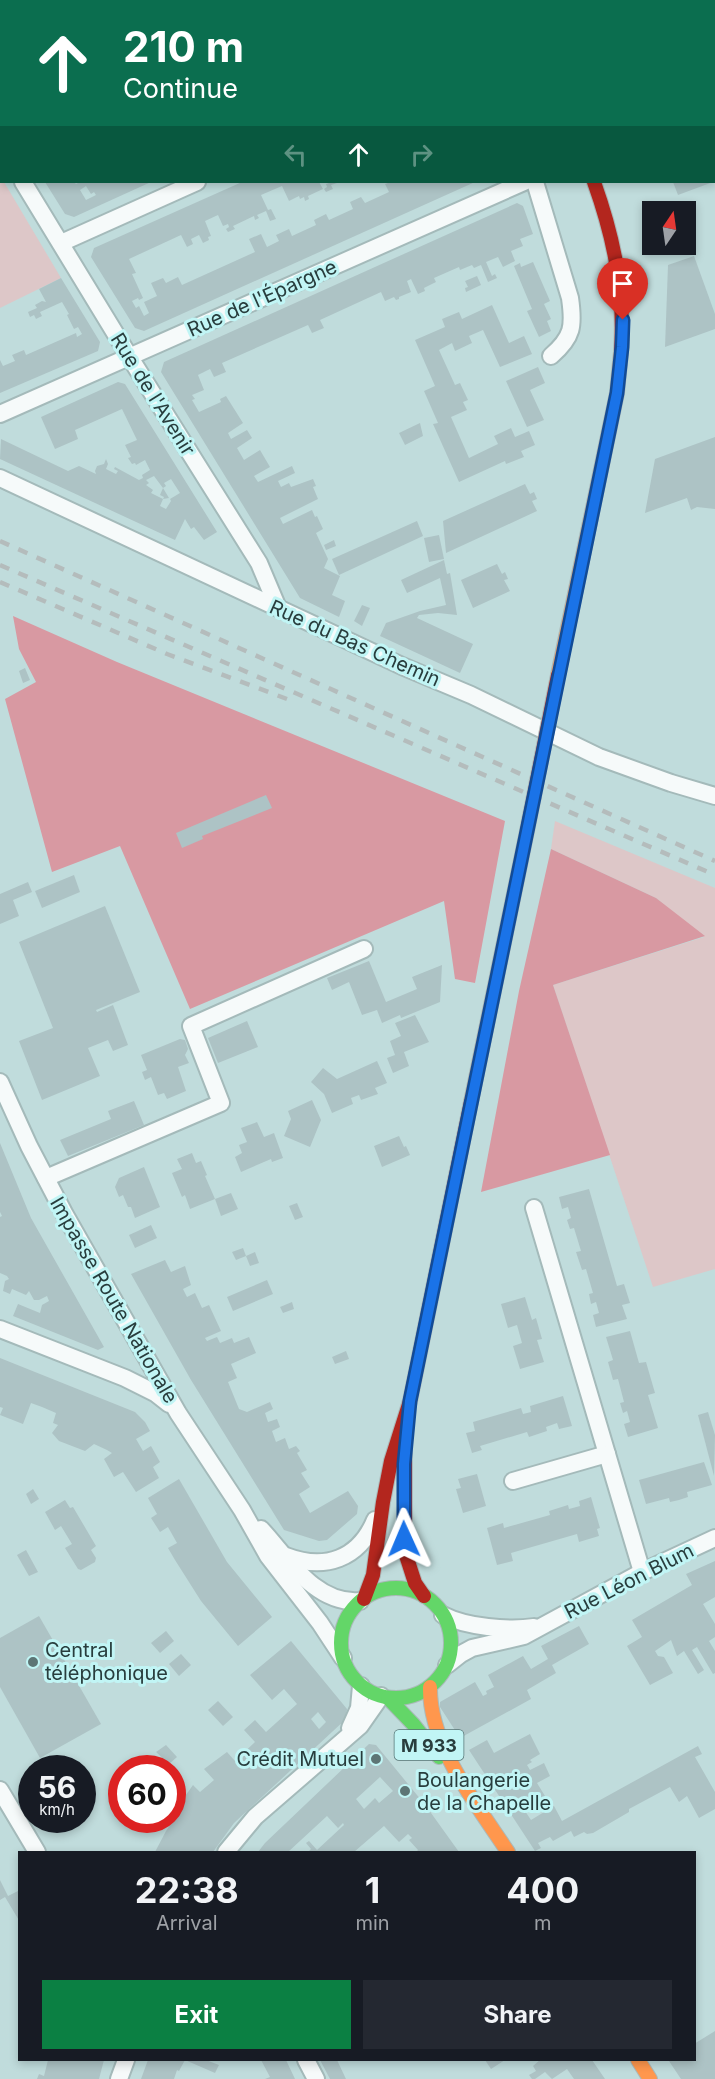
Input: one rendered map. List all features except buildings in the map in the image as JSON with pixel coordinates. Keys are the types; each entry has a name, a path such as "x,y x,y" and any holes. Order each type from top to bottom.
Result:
{"main road":[{"path":"410,1401 391,1461 373,1575 362,1600 348,1616 342,1629 343,1658 348,1671 361,1686 384,1697 410,1697 430,1687 447,1665 450,1655 451,1639 443,1615 415,1583 405,1552 404,1464 410,1401 617,393 622,347 622,291 613,237 594,183"},
{"path":"362,1600 379,1591 396,1588 424,1596"},
{"name":"M 933","path":"430,1687 428,1702 432,1719 469,1793"},
{"name":"M 933","path":"384,1697 412,1724 469,1793 507,1851"},
{"path":"639,2061 650,2079"}],"street":[{"name":"Rue de l'Avenir","path":"24,183 259,563 278,608"},
{"path":"61,243 195,183"},
{"name":"Rue de l'Épargne","path":"0,414 522,183"},
{"path":"535,183 570,298 573,316 571,333 564,344 551,356"},
{"name":"Rue du Bas Chemin","path":"0,478 402,666 471,694 599,757 715,796"},
{"path":"46,1178 221,1102 190,1026 364,949"},
{"name":"Impasse Route Nationale","path":"0,1082 46,1178 178,1413 242,1510 268,1556 320,1623 343,1658"},
{"path":"534,1208 642,1572"},
{"path":"0,1329 136,1383 155,1393 178,1413"},
{"path":"513,1481 607,1454"},
{"path":"285,1555 300,1561 316,1563 342,1558 364,1540 383,1502"},
{"name":"Impasse Route Nationale","path":"242,1510 311,1585 325,1595 337,1599 362,1600"},
{"name":"Rue Léon Blum","path":"447,1665 472,1648 517,1639 642,1572 715,1538"},
{"name":"Rue Léon Blum","path":"443,1615 455,1621 471,1624 526,1628 544,1625"},
{"path":"339,1744 357,1716 361,1686"},
{"path":"227,1851 255,1817 360,1726 384,1697"},
{"path":"0,1790 36,1851"},
{"path":"119,2079 126,2061"},
{"path":"307,2061 316,2079"}],"shaded area":[{"path":"0,183 5,183 61,278 0,308"},
{"path":"13,616 117,662 505,821 475,983 455,979 444,901 190,1009 120,846 52,872 5,699 36,682 19,649"},
{"path":"555,821 715,888 715,1269 653,1287 553,985 704,937 656,898 551,849"},
{"path":"551,849 656,898 705,936 553,985 610,1155 481,1192 519,991"}],"railway":[{"path":"0,541 715,861"},
{"path":"0,565 715,875"},
{"path":"0,582 167,654 295,702"}],"traffic: fast":[{"path":"396,1588 417,1592 435,1604 447,1622 451,1643 447,1664 435,1682 417,1694 396,1698 375,1694 357,1682 345,1664 341,1643 345,1622 357,1604 375,1592 396,1588"},
{"path":"388,1698 413,1724 439,1757"}],"traffic: slow":[{"path":"558,675 617,393 621,352"},
{"path":"471,1102 527,831"},
{"path":"430,1687 437,1731 446,1752 469,1794 507,1851"},
{"path":"639,2061 650,2079"}],"traffic: jam":[{"path":"594,183 607,224 616,266 621,308 621,352"},
{"path":"527,831 558,675"},
{"path":"364,1599 373,1575 391,1461 410,1401 471,1102"},
{"path":"405,1453 405,1552 415,1583 424,1596"}],"place":[{"name":"Central téléphonique","path":"33,1662"},
{"name":"Crédit Mutuel","path":"376,1759"},
{"name":"Boulangerie de la Chapelle","path":"405,1791"}],"route":[{"path":"404,1539 404,1464 410,1401 617,393 623,320"}]}
